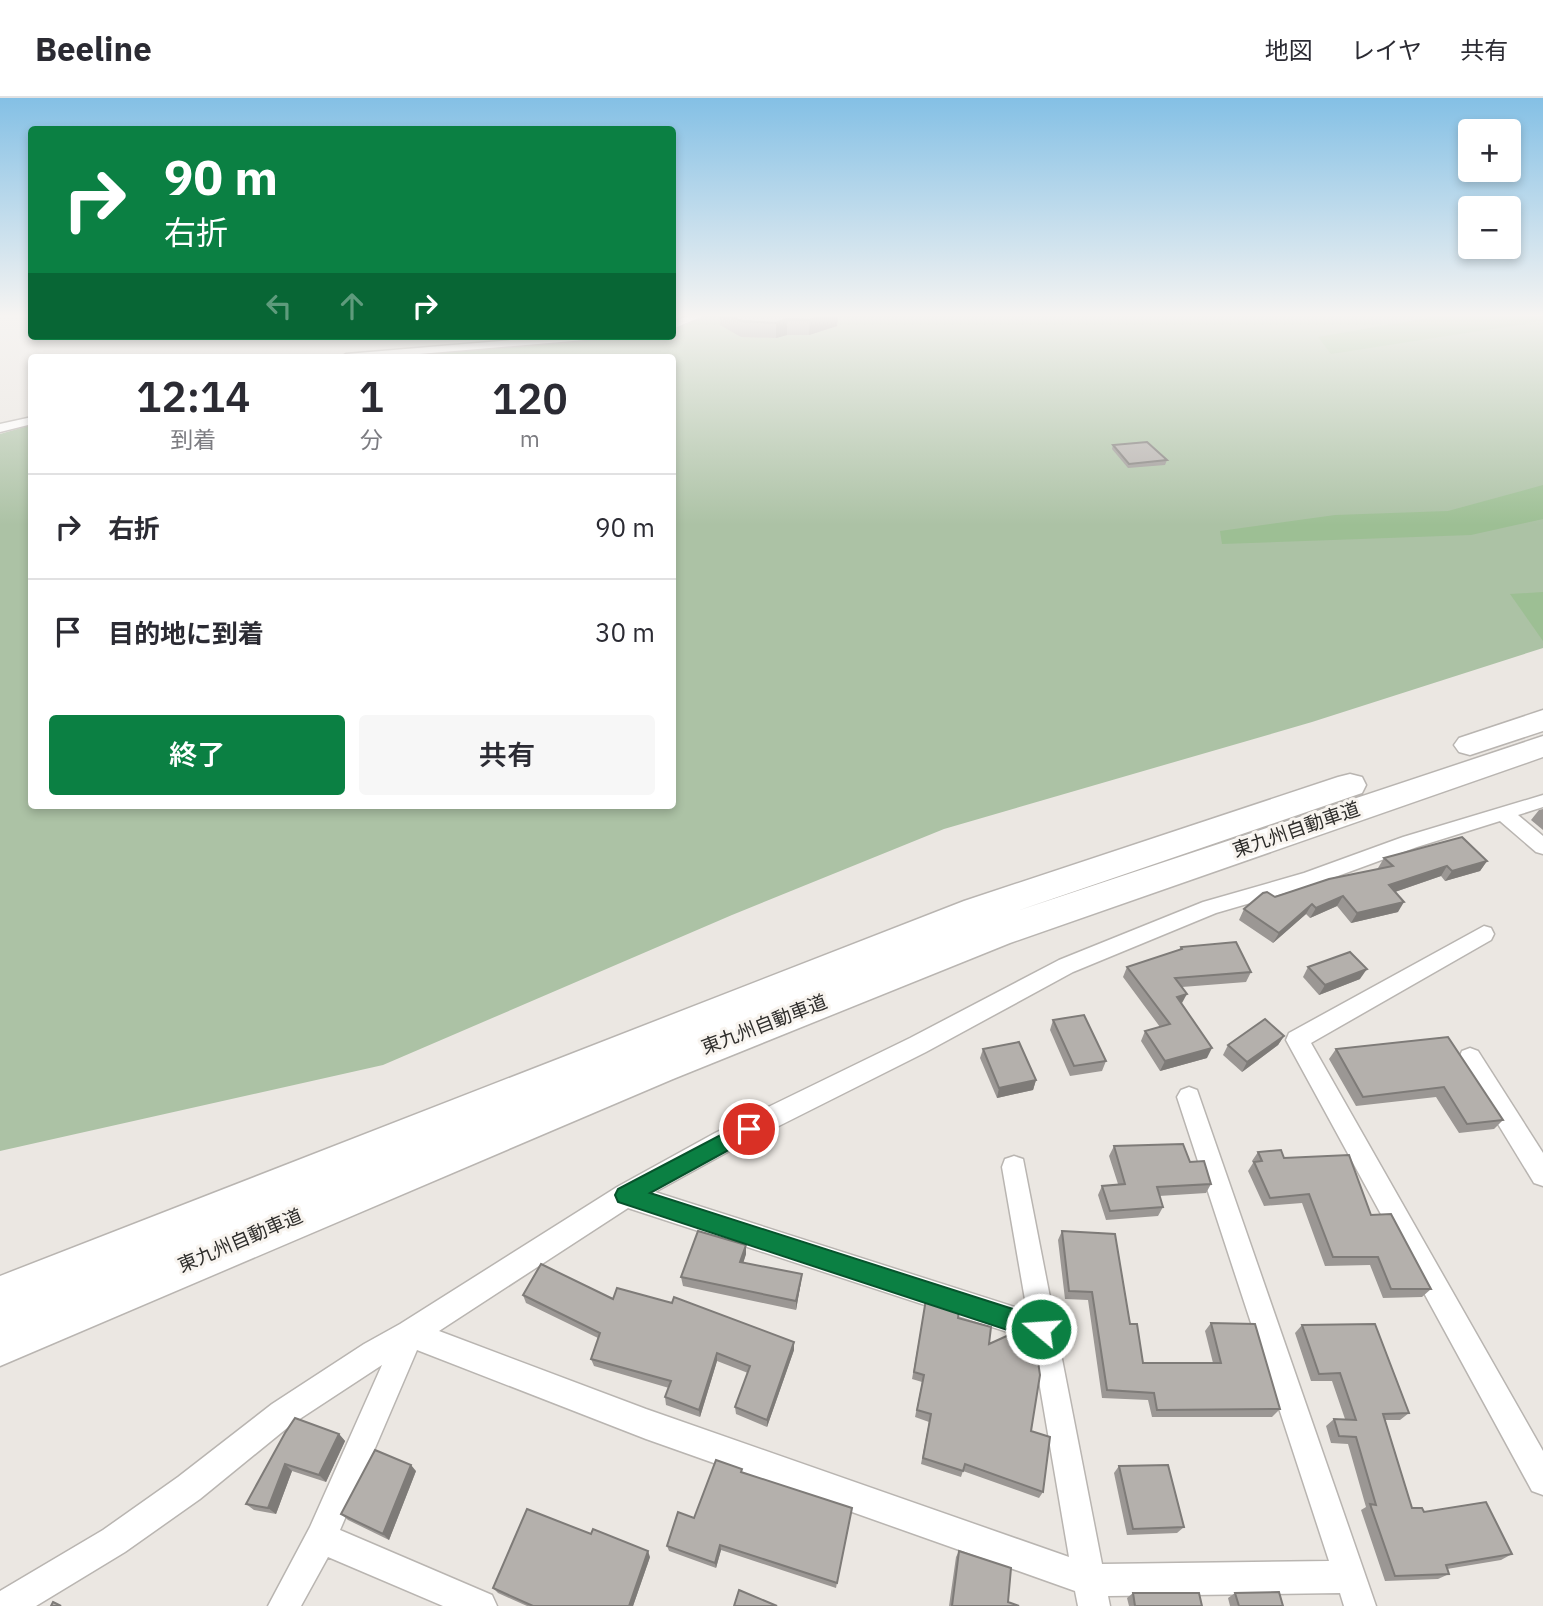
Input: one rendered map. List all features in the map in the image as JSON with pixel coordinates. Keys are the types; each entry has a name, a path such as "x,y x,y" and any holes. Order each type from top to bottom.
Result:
{"highway":[{"name":"東九州自動車道","path":"0,1300 977,911 1543,720"},
{"name":"東九州自動車道","path":"0,1341 658,1066 998,933 1543,746"}],"street":[{"path":"0,428 28,421"},
{"path":"6,1606 114,1541 189,1488 282,1414 374,1354 410,1334 626,1195 724,1141 918,1045 1066,966 1210,907 1310,879 1410,842 1543,801"},
{"path":"1504,814 1543,847"},
{"path":"1484,934 1297,1040 1543,1480"},
{"path":"1470,1058 1543,1175"},
{"path":"1189,1097 1360,1606"},
{"path":"1014,1167 1041,1329 1092,1593"},
{"path":"626,1195 1041,1329"},
{"path":"284,1606 321,1538 410,1334"},
{"path":"410,1334 1092,1593 1351,1577"},
{"path":"321,1538 481,1606"}],"green space":[{"path":"676,384 1543,384 1543,648 1312,722 944,829 732,915 383,1065 0,1151 0,434 28,426 28,809 676,809"},
{"path":"1543,485 1543,519 1471,535 1222,544 1220,531 1335,515 1448,511"},
{"path":"1543,592 1543,641 1510,594"}],"building":[{"path":"1147,442 1167,460 1129,464 1113,445"},
{"path":"1462,837 1487,861 1452,871 1447,866 1389,885 1404,902 1357,913 1343,896 1316,908 1312,904 1279,933 1244,909 1263,893 1267,892 1275,897 1329,879 1393,866 1384,858"},
{"path":"1236,942 1251,972 1175,978 1187,994 1177,997 1212,1048 1165,1061 1145,1031 1170,1024 1127,967 1182,949 1181,947"},
{"path":"1350,952 1367,969 1325,985 1308,967"},
{"path":"1084,1015 1106,1061 1074,1066 1053,1020"},
{"path":"1265,1019 1284,1036 1247,1062 1228,1045"},
{"path":"1448,1037 1503,1120 1467,1124 1444,1087 1363,1097 1336,1049"},
{"path":"1019,1042 1036,1080 999,1088 983,1049"},
{"path":"1183,1144 1190,1162 1204,1161 1211,1184 1157,1187 1163,1207 1110,1211 1102,1186 1125,1184 1114,1146"},
{"path":"1281,1150 1284,1158 1349,1155 1371,1215 1391,1214 1431,1289 1391,1289 1378,1257 1333,1257 1309,1194 1270,1198 1254,1162 1262,1161 1258,1152"},
{"path":"698,1231 746,1245 740,1262 802,1274 796,1301 681,1277"},
{"path":"1062,1231 1115,1234 1130,1324 1137,1324 1143,1363 1221,1363 1211,1323 1255,1324 1280,1409 1157,1410 1154,1393 1107,1390 1092,1292 1069,1291"},
{"path":"541,1264 613,1299 617,1288 672,1303 674,1297 794,1342 767,1420 735,1407 750,1366 717,1353 699,1410 665,1397 671,1381 591,1359 600,1333 523,1295"},
{"path":"926,1299 959,1310 958,1318 991,1327 989,1344 1020,1330 1030,1333 1035,1341 1040,1375 1031,1431 1050,1437 1043,1492 965,1464 963,1471 923,1458 931,1414 917,1410 924,1375 914,1372"},
{"path":"1375,1324 1409,1413 1383,1414 1412,1508 1422,1508 1424,1512 1486,1502 1512,1554 1446,1565 1449,1574 1395,1576 1370,1504 1376,1505 1356,1437 1339,1436 1334,1419 1356,1420 1340,1373 1319,1374 1302,1325"},
{"path":"295,1418 339,1434 319,1475 285,1464 268,1508 246,1504 285,1433"},
{"path":"375,1450 411,1465 383,1534 341,1514"},
{"path":"716,1460 742,1469 741,1472 852,1508 837,1583 720,1545 715,1563 667,1546 678,1512 694,1518"},
{"path":"1168,1465 1184,1527 1133,1529 1119,1466"},
{"path":"527,1509 591,1534 593,1529 648,1551 629,1606 533,1606 493,1588"},
{"path":"959,1551 1011,1568 1008,1602 1019,1606 952,1606"},
{"path":"739,1590 777,1606 734,1606"},
{"path":"1279,1592 1283,1606 1239,1606 1235,1593"},
{"path":"1133,1593 1199,1593 1202,1606 1135,1606"}],"route":[{"path":"749,1129 626,1195 1041,1329"}]}
